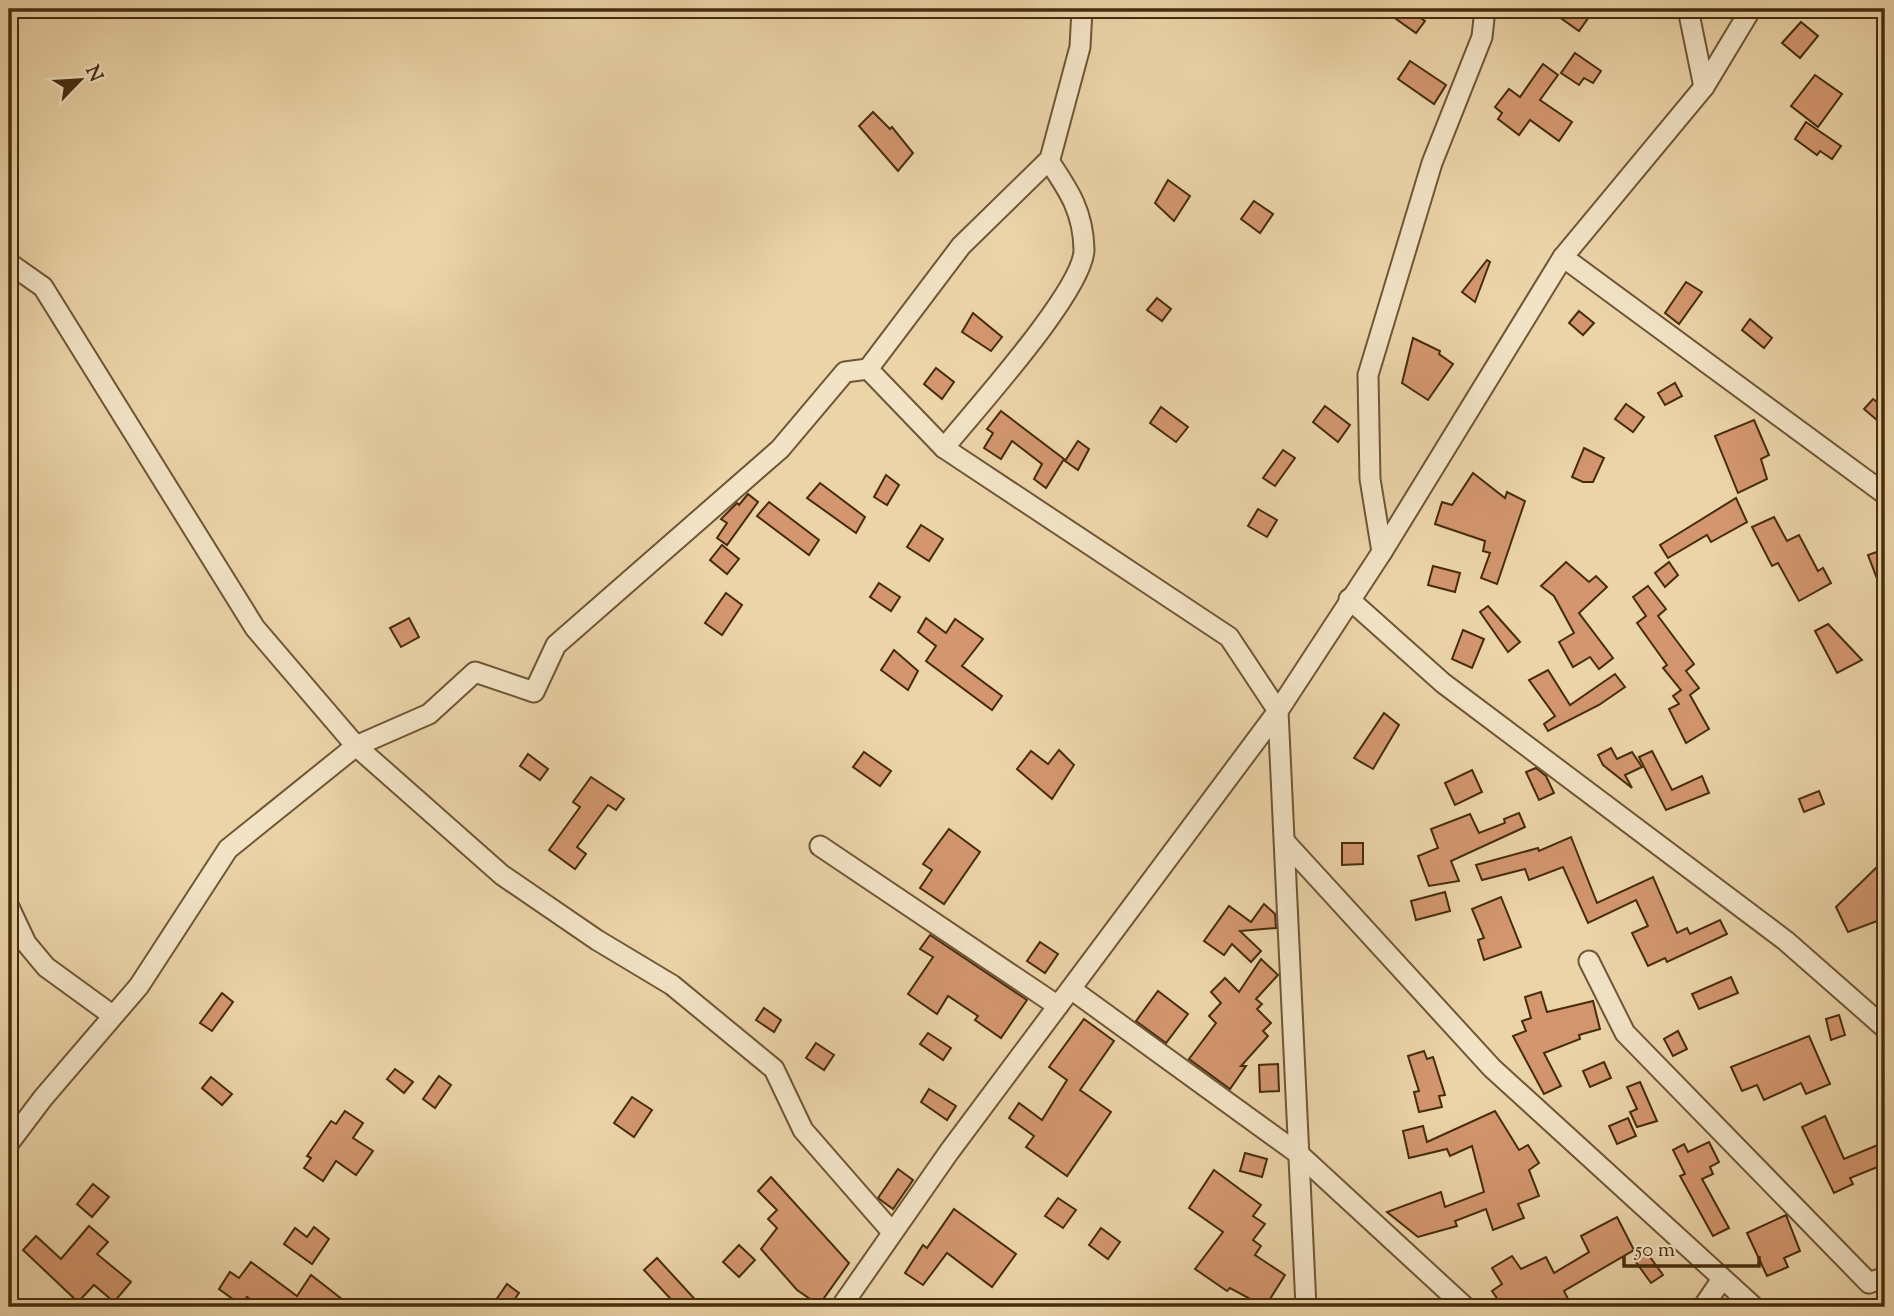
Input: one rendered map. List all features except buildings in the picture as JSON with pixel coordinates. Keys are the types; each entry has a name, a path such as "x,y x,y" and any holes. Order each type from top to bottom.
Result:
{"street":[{"path":"9,1143 112,1015 139,986 228,849 356,746 429,713 475,671 534,692 556,645 780,449 845,372 868,369 961,246 1049,159 1080,47 1082,9"},
{"path":"1382,552 1370,479 1368,375 1432,163 1482,37 1485,9"},
{"path":"1688,9 1704,87"},
{"path":"841,1307 892,1232 1278,711 1382,552 1563,257 1704,87 1751,9"},
{"path":"944,448 1059,307 1084,251 1076,201 1049,161"},
{"path":"1563,257 1885,494"},
{"path":"9,263 44,287 255,628 356,746 502,875 597,940 672,985 774,1069 803,1130 892,1232"},
{"path":"868,369 944,448 1229,636 1278,711 1306,1307"},
{"path":"1349,599 1443,683 1786,941 1885,1028"},
{"path":"1286,843 1492,1068 1754,1307"},
{"path":"820,846 1058,1006"},
{"path":"9,907 26,943 46,967 112,1015"},
{"path":"1589,961 1625,1033 1687,1100 1869,1283 1885,1276"},
{"path":"1071,989 1300,1155 1465,1307"},
{"path":"1703,1307 1722,1279"}]}
